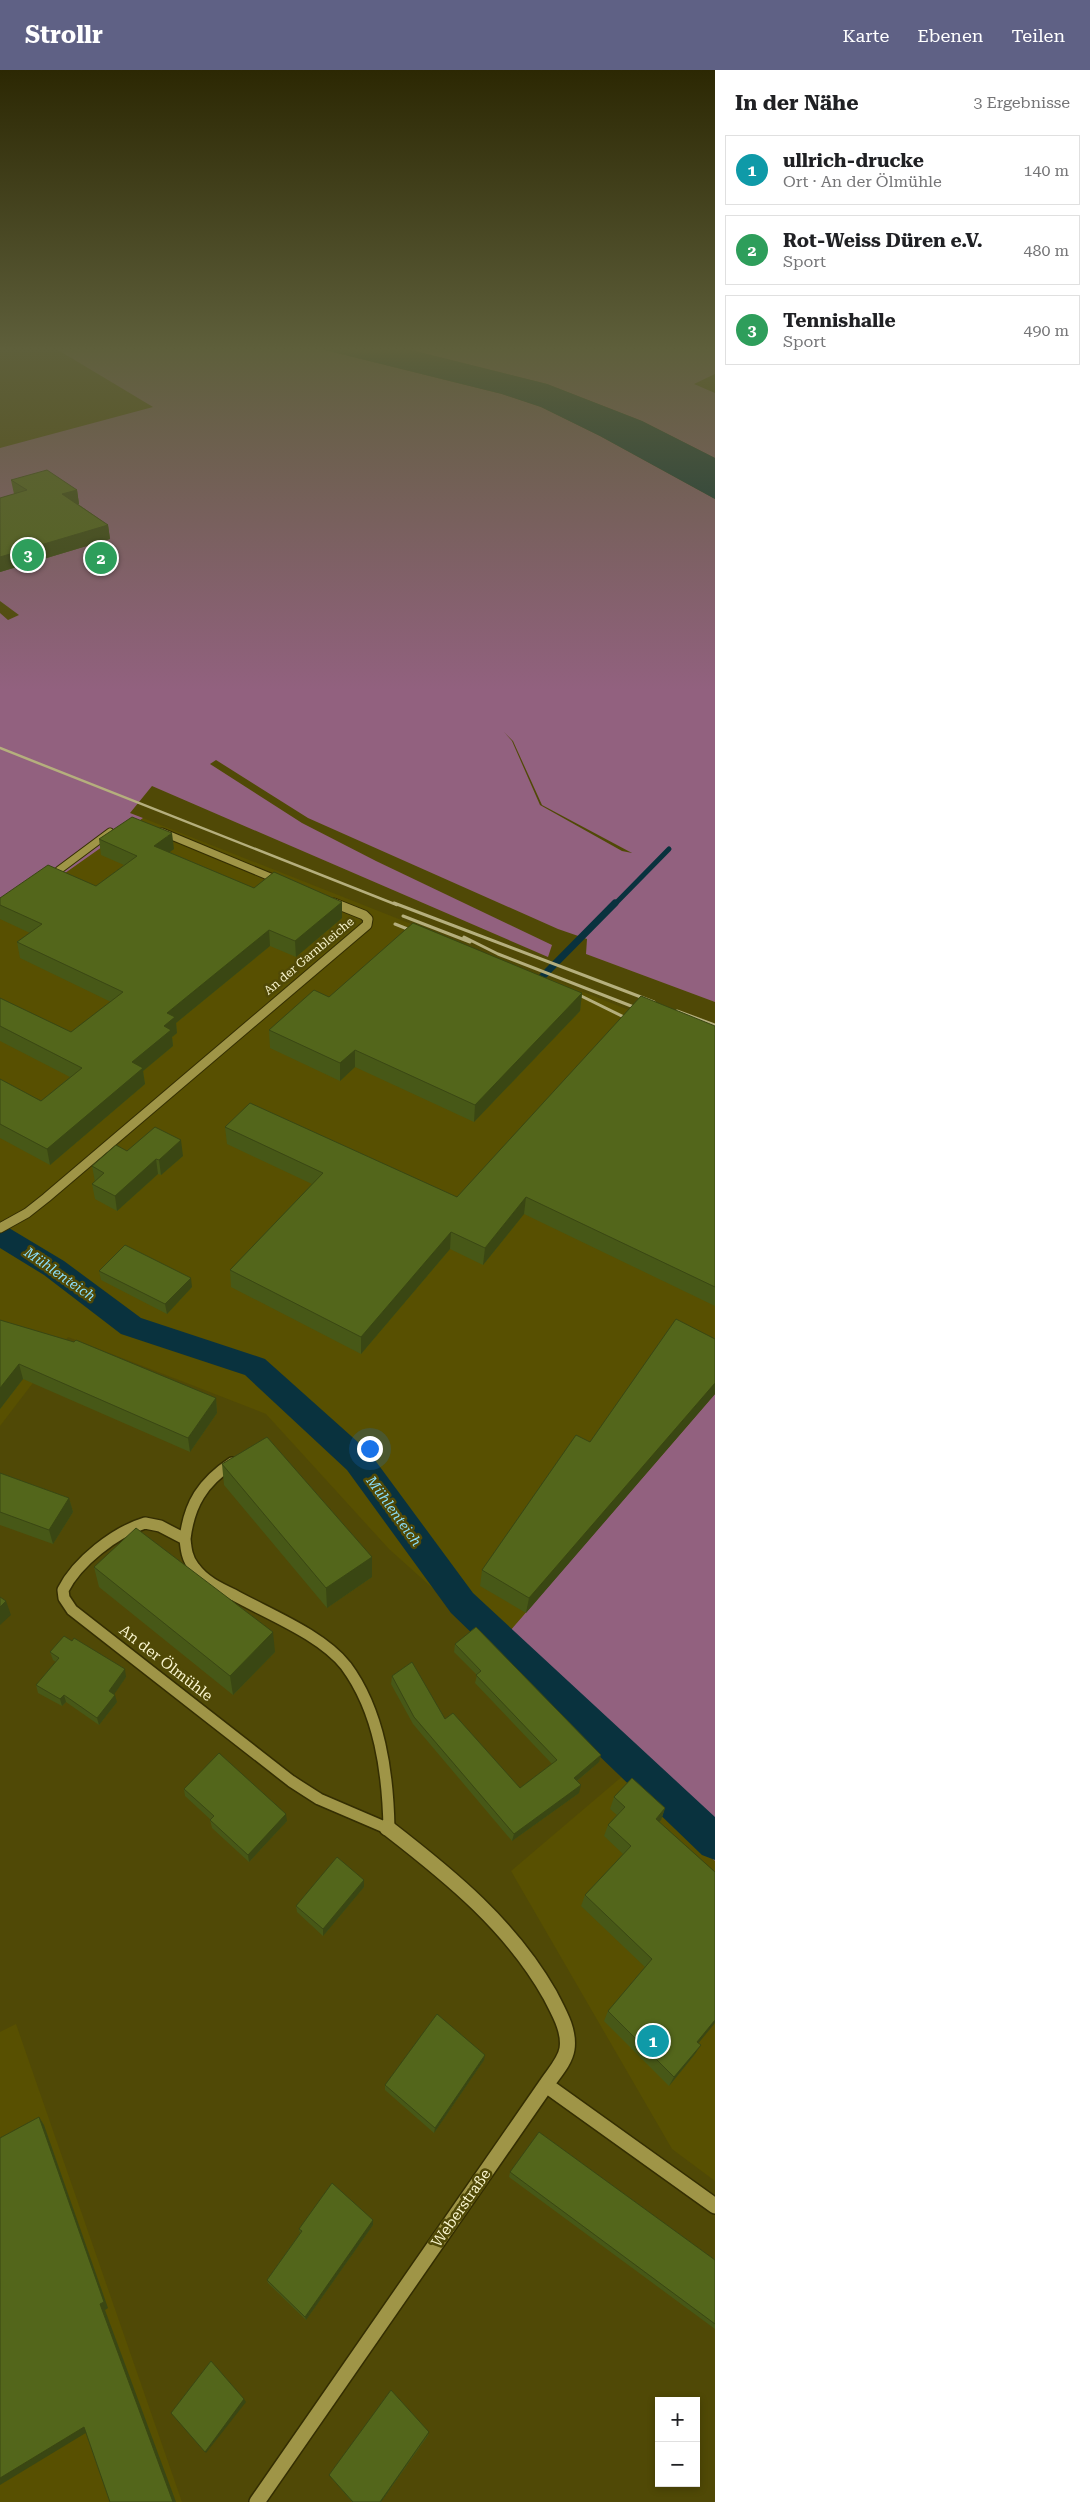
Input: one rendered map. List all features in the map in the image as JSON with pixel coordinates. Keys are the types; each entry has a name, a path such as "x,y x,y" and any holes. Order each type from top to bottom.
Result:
{"street":[{"path":"59,870 118,828"},
{"path":"156,829 292,886"},
{"name":"An der Garnbleiche","path":"0,1228 27,1213 366,924 368,919 364,915 319,897"},
{"path":"239,1459 208,1482 193,1500 186,1520 184,1538 186,1556 193,1568 206,1580 331,1651 350,1672 370,1710 377,1732 390,1810 390,1829"},
{"name":"An der Ölmühle","path":"184,1538 147,1522 133,1526 120,1534 69,1578 63,1590 64,1600 72,1610 291,1781 319,1799 390,1829 474,1896 498,1920 536,1970 556,2006 566,2031 567,2050 546,2085"},
{"path":"546,2085 715,2206"},
{"name":"Weberstraße","path":"257,2502 546,2085"}],"shaded area":[{"path":"0,463 650,463 715,499 715,1002 586,954 587,939 558,929 308,818 216,760 210,764 302,823 376,861 552,945 548,957 152,786 130,813 143,818 0,919 0,613 8,620 19,615 0,601","holes":["504,732 513,741 542,805 632,853 622,851 540,805 512,741"]},
{"path":"143,818 715,1044 715,1394 497,1646 389,1549 266,1414 68,1337 0,1426 0,919"},
{"path":"715,1394 715,1861 497,1646"},
{"path":"625,1774 715,1861 715,2181 672,2149 511,1871"},
{"path":"16,2024 182,2502 0,2502 0,2032"}],"water":[{"path":"650,463 715,463 715,499"}],"building":[{"path":"47,470 77,490 62,494 108,525 0,557 0,498 27,490 11,480"},
{"path":"132,817 172,833 154,846 254,888 274,872 342,902 295,941 269,930 167,1013 175,1017 164,1026 171,1030 132,1062 143,1068 47,1149 0,1124 0,1079 41,1101 82,1068 0,1026 0,998 71,1032 123,992 17,942 42,924 0,905 0,898 48,865 96,886 137,856 99,839"},
{"path":"413,923 582,993 475,1105 355,1050 340,1063 269,1030 314,990 329,997"},
{"path":"641,996 715,1026 715,1287 526,1197 485,1248 451,1232 361,1337 230,1270 323,1173 225,1127 250,1103 457,1197"},
{"path":"155,1127 181,1140 159,1160 156,1159 115,1196 92,1184 104,1173 92,1166 116,1145 127,1151"},
{"path":"125,1245 191,1278 165,1304 99,1271"},
{"path":"676,1319 715,1339 715,1383 529,1598 482,1570 576,1435 590,1442"},
{"path":"0,1320 74,1342 76,1340 216,1398 188,1438 19,1364 0,1388"},
{"path":"267,1437 372,1557 326,1588 222,1464"},
{"path":"0,1473 69,1498 49,1530 0,1512"},
{"path":"136,1528 273,1632 230,1676 94,1567"},
{"path":"0,1597 6,1601 0,1607"},
{"path":"476,1627 601,1755 574,1778 581,1785 514,1834 414,1717 392,1676 412,1662 445,1719 453,1713 520,1788 557,1760 476,1675 481,1671 455,1644"},
{"path":"64,1636 72,1641 74,1638 125,1669 109,1691 115,1695 97,1718 64,1695 60,1699 36,1685 59,1658 50,1652"},
{"path":"219,1753 286,1814 248,1855 210,1820 214,1816 184,1789"},
{"path":"632,1778 665,1808 656,1819 715,1872 715,2020 697,2042 701,2045 674,2077 608,2011 652,1959 585,1895 631,1846 608,1825 625,1807 614,1797"},
{"path":"337,1857 364,1880 323,1929 296,1906"},
{"path":"437,2014 485,2055 435,2128 385,2085"},
{"path":"39,2117 104,2302 100,2304 173,2502 110,2502 84,2427 0,2478 0,2138"},
{"path":"539,2132 715,2260 715,2324 510,2172"},
{"path":"332,2183 373,2220 305,2317 267,2280 302,2231 299,2229"},
{"path":"211,2361 244,2399 205,2452 171,2413"},
{"path":"391,2390 429,2432 380,2502 353,2502 329,2475"}],"waterway":[{"path":"614,905 669,849"},
{"path":"542,977 615,903"},
{"name":"Mühlenteich","path":"0,1235 54,1268 131,1326 255,1367 358,1461 462,1603 715,1842"}],"railway":[{"path":"0,748 397,905"},
{"path":"394,903 654,1002"},
{"path":"403,916 470,942"},
{"path":"395,924 420,934"},
{"path":"464,937 498,954 644,1011"},
{"path":"569,990 632,1021"},
{"path":"677,1011 715,1025"}],"place":[{"name":"Tennishalle","path":"28,555"},
{"name":"Rot-Weiss Düren e.V.","path":"101,558"},
{"name":"ullrich-drucke","path":"653,2041"}]}
